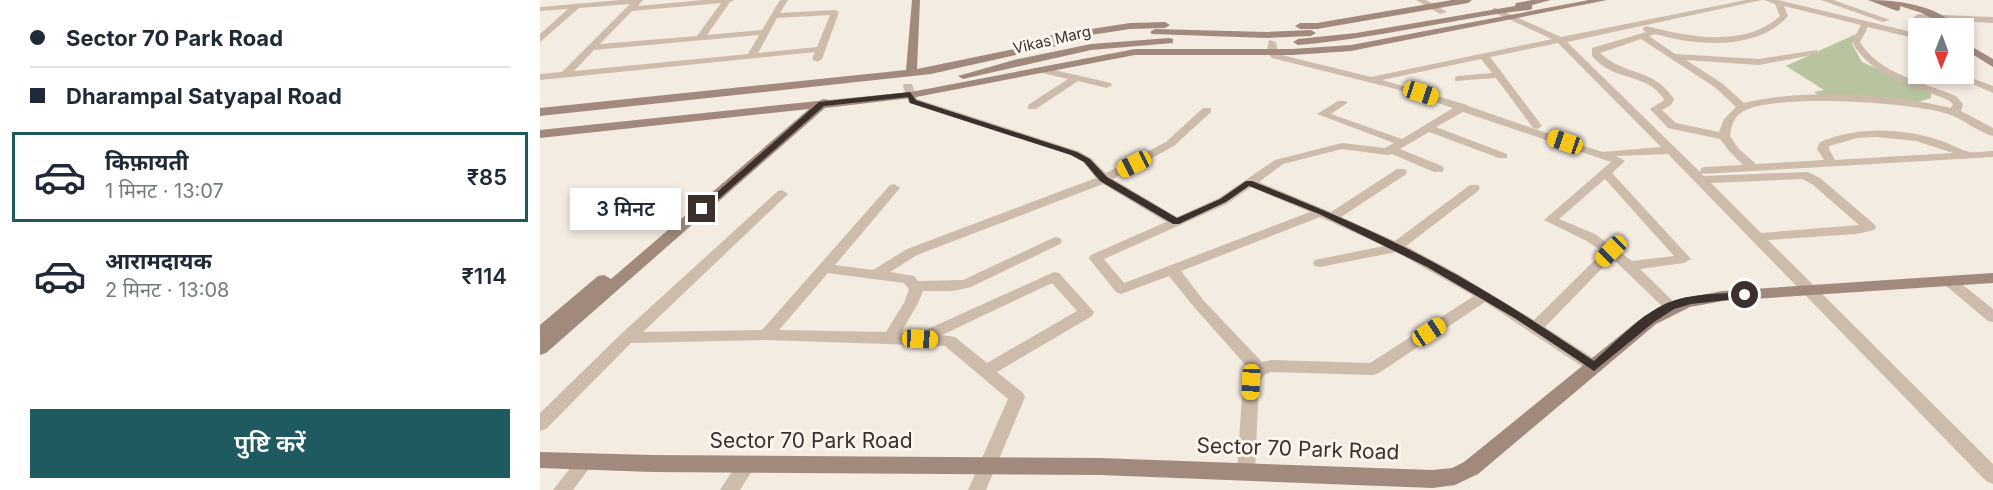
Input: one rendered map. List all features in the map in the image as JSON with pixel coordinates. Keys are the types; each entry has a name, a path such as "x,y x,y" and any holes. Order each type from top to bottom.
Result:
{"street":[{"path":"565,74 638,0"},
{"path":"540,9 638,0"},
{"path":"630,9 730,0"},
{"path":"700,38 730,0"},
{"path":"751,56 784,0"},
{"path":"911,69 918,0"},
{"path":"1420,0 1438,9"},
{"path":"540,103 911,69 1083,32 1131,26 1317,26 1438,9 1468,0"},
{"path":"1494,4 1508,0"},
{"path":"1494,4 1546,0"},
{"name":"Vikas Marg","path":"540,112 911,69 1006,54 1113,33 1294,34 1358,27 1438,9 1571,0"},
{"path":"559,110 544,116 542,129 909,90 1041,70 1135,52 1272,47 1351,48 1603,0"},
{"path":"1370,79 1758,0"},
{"path":"1768,0 1908,34"},
{"path":"1779,4 1797,0"},
{"path":"1825,0 1887,20 1908,33"},
{"path":"1872,0 1903,9 1918,17 1954,18"},
{"path":"1889,0 1936,17"},
{"path":"1494,4 1513,18 1558,39 1574,52 1993,476"},
{"name":"Vikas Marg","path":"909,90 1088,46 1129,41 1272,47 1366,34 1494,4"},
{"path":"1637,25 1654,32 1700,38 1736,38 1774,28 1784,16 1779,4"},
{"path":"540,39 578,5"},
{"path":"774,16 835,12 836,15 818,59"},
{"path":"1974,19 1993,20"},
{"path":"1974,20 1993,31"},
{"path":"1866,23 1856,42 1861,53 1890,72 1952,98 1958,104 1955,113"},
{"path":"591,48 764,32"},
{"path":"1654,32 1595,50 1595,54 1609,66 1647,78 1664,90 1668,99 1667,103 1655,109 1672,126 1724,136"},
{"path":"1643,36 1717,82 1742,107"},
{"path":"1974,40 1993,52"},
{"path":"1272,47 1275,56 1370,79 1463,107 1619,160 1550,220 1590,237 1611,251 1670,306"},
{"path":"540,76 821,49"},
{"path":"1674,57 1759,62 1814,52"},
{"path":"1974,52 1993,64"},
{"path":"1006,54 1022,55 1024,58 1021,63"},
{"path":"1483,55 1537,126"},
{"path":"1041,70 1107,85"},
{"path":"1458,79 1499,75"},
{"path":"1032,107 1076,78"},
{"path":"1974,82 1993,90"},
{"path":"909,90 913,101 1074,153 1087,160 1104,179 1176,222"},
{"path":"1752,166 1734,150 1724,136 1725,125 1742,107 1808,98 1862,100 1955,113 1993,133"},
{"path":"540,334 818,100"},
{"path":"540,349 818,100"},
{"path":"1342,103 1322,114 1398,147 1438,169"},
{"path":"1401,172 1327,215 1121,289 1096,258 1223,201 1279,162 1332,147 1342,146 1378,152 1398,147 1463,107"},
{"path":"877,274 912,252 1104,179 1160,150 1207,110"},
{"path":"1428,128 1503,156"},
{"path":"1831,162 1823,149 1824,144 1840,138 1873,134 1926,138 1967,155"},
{"path":"1599,153 1671,150"},
{"path":"1696,176 1752,166 1993,154"},
{"path":"1605,172 1684,259 1629,266"},
{"path":"1696,176 1804,175 1816,181 1869,227 1856,230 1756,237"},
{"path":"1249,182 1327,215 1431,265 1536,327 1594,367"},
{"path":"766,335 894,188"},
{"path":"1320,263 1395,248 1474,188"},
{"path":"540,424 627,338 782,194"},
{"path":"914,285 939,287 966,284 1055,241"},
{"path":"1536,327 1611,251"},
{"path":"824,268 909,279 916,289 911,303 890,338"},
{"path":"1172,270 1199,304 1259,369"},
{"path":"920,339 1054,276 1087,312 986,370"},
{"name":"Sector 70 Park Road","path":"540,460 746,466 987,465 1246,470 1434,484 1471,468 1670,306 1690,300 1723,296 1993,278"},
{"path":"1949,281 1993,317"},
{"path":"1246,470 1251,382 1253,374 1259,369 1271,366 1373,369 1484,296"},
{"path":"627,338 766,335 949,341 1017,397 977,490"},
{"path":"562,490 585,462"},
{"path":"729,490 746,466"}],"green space":[{"path":"1856,34 1852,44 1862,62 1931,93 1931,98 1915,103 1820,96 1814,92 1824,90 1786,66"}],"route":[{"path":"702,209 822,104 910,95 913,101 1074,153 1087,160 1104,179 1176,222 1223,201 1249,182 1322,212 1431,265 1520,317 1594,367 1670,306 1690,300 1745,295"}]}
